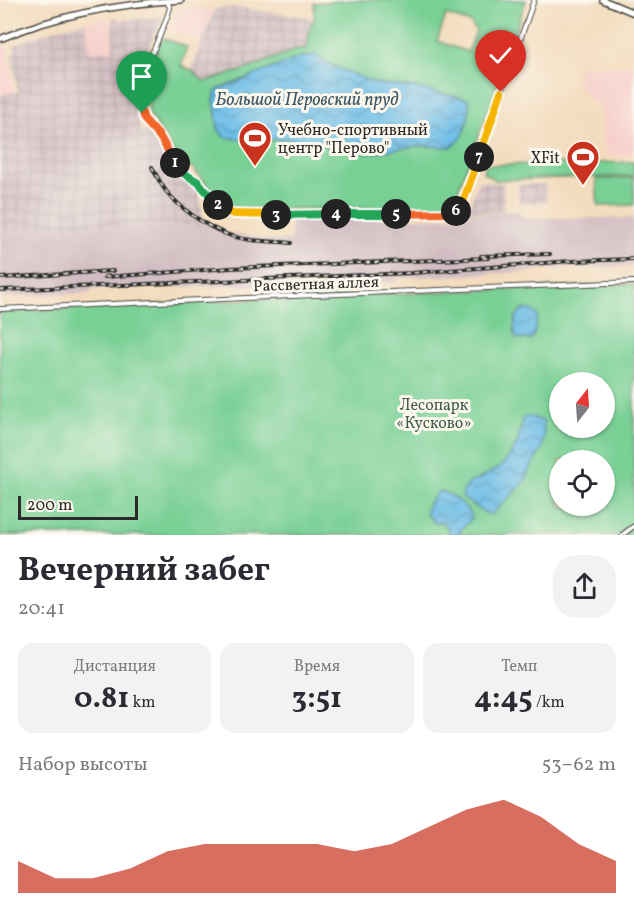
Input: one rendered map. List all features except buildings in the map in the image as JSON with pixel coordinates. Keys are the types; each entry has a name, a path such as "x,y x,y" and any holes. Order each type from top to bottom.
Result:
{"street":[{"path":"0,39 78,13 181,0"},
{"path":"167,1 173,7 142,74 144,119 160,137 180,171 198,182 222,208 241,215 449,213 459,210 534,0"},
{"path":"603,0 634,13"},
{"name":"Рассветная аллея","path":"0,309 634,282"},
{"path":"621,535 634,526"}],"shaded area":[{"path":"233,7 312,18 307,48 297,49 247,69 203,82 192,70 202,41 215,9"},
{"path":"178,9 215,9 202,41 171,30"},
{"path":"163,17 138,72 139,124 141,132 149,131 152,140 158,137 182,179 197,185 203,218 200,228 157,223 121,226 79,225 76,228 0,232 0,95 18,91 11,55 16,52 14,45 58,28 86,22 89,52 113,50 113,18 118,18 118,20"},
{"path":"113,18 114,50 89,52 86,22"},
{"path":"6,43 14,92 0,95 0,46"},
{"path":"578,66 634,66 634,155 608,155 607,150 603,150 600,107 578,88"},
{"path":"479,181 503,183 504,210 467,212"},
{"path":"545,184 546,202 519,203 518,185"},
{"path":"518,211 523,218 634,218 634,266 396,278 396,282 91,289 91,293 0,297 0,232 76,228 79,225 121,226 157,223 200,228 203,218 229,233 268,240 291,241 291,221 462,217 467,213"}],"green space":[{"path":"351,0 526,0 452,206 241,208 231,205 219,196 193,167 186,168 182,164 149,114 146,75 162,38 187,47 181,66 192,70 204,82 247,69 297,49 307,48 311,22 314,22 314,3","holes":["446,15 471,23 476,31 468,52 437,41"]},
{"path":"634,162 634,176 495,180 483,172 485,165"},
{"path":"634,178 634,205 598,206 596,179"},
{"name":"Лесопарк «Кусково»","path":"634,284 634,535 0,535 0,312"}],"water":[{"name":"Большой Перовский пруд","path":"316,55 333,66 375,83 421,89 468,99 469,112 462,137 451,147 416,146 371,153 343,151 295,139 246,140 224,137 218,129 214,100 215,93 219,89 301,57"},
{"path":"524,309 531,310 538,316 534,335 530,340 516,338 515,334 516,318"},
{"path":"528,416 543,421 543,447 528,472 525,482 491,515 488,514 462,497 464,490 469,483 500,467 509,457 517,444 523,418"},
{"path":"440,491 459,501 472,518 462,527 460,535 450,535 443,522 435,523 426,514 430,501"}],"railway":[{"path":"152,167 172,198 209,226 242,238 291,243"},
{"path":"481,256 550,254"},
{"path":"105,277 230,268 488,258"},
{"path":"0,290 412,273 571,261 634,259"},
{"path":"0,278 113,271"}],"place":[{"name":"Учебно-спортивный центр \"Перово\"","path":"255,167"},
{"name":"XFit","path":"583,186"}],"route":[{"path":"142,113 144,119 160,137 180,171 198,182 222,208 234,214 453,213 462,205 501,92"}]}
